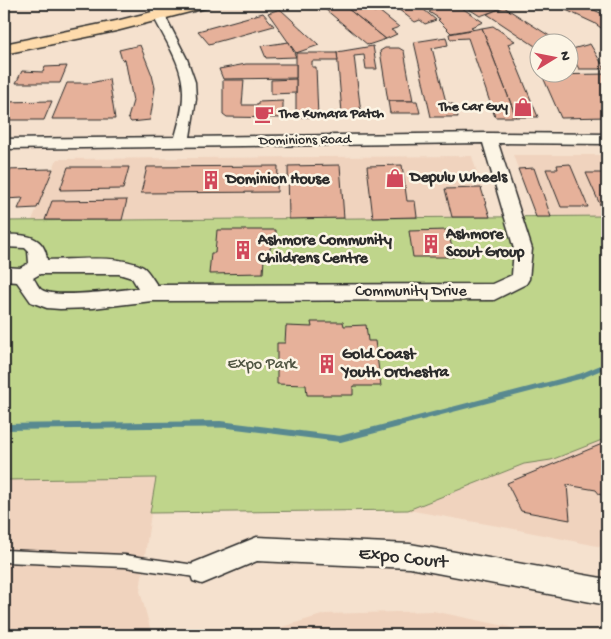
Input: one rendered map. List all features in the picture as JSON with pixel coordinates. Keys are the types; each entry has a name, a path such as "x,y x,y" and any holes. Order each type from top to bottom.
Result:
{"main road":[{"path":"4,34 156,7 203,4"},
{"path":"4,49 156,7"}],"street":[{"path":"156,7 189,82 188,116 181,143"},
{"name":"Dominions Road","path":"4,144 489,138 607,139"},
{"name":"Community Drive","path":"152,293 494,292 520,279 524,249 489,138"},
{"path":"4,241 27,241 34,245 39,253 30,271 35,296 47,300 104,300 152,293 138,273 119,267 30,271 4,274"},
{"name":"Expo Court","path":"202,572 258,548 410,556 607,592"}],"lane":[{"path":"4,556 125,561 202,572"}],"shaded area":[{"path":"513,155 607,155 607,216 536,217"},
{"path":"472,156 490,217 32,220 57,159"},
{"path":"607,431 607,548 408,510"},
{"path":"156,478 140,591 152,635 4,635 4,480"},
{"path":"433,611 548,635 275,635 282,627 325,614"}],"green space":[{"name":"Expo Park","path":"607,216 607,438 551,460 524,464 408,510 150,513 156,478 4,480 4,221"}],"building":[{"path":"319,4 342,4 386,39 368,45"},
{"path":"342,4 372,5 367,7 374,12 379,11 399,27 391,30 397,34 386,39"},
{"path":"397,4 417,4 436,20 425,24 420,20 415,22 394,6"},
{"path":"444,4 456,4 483,22 471,27 474,29 451,33 438,20 440,19 429,12"},
{"path":"461,4 514,4 480,16"},
{"path":"553,4 581,4 607,16 607,32 594,23"},
{"path":"504,7 543,32 528,32 528,41 487,14"},
{"path":"280,9 319,45 296,53 268,13"},
{"path":"263,13 274,26 209,44 198,31"},
{"path":"493,26 515,41 508,44 538,117 516,117 482,28"},
{"path":"482,28 516,117 495,117 468,38 450,39 449,34"},
{"path":"446,37 448,45 432,48 446,102 455,105 458,117 431,117 414,42"},
{"path":"289,42 296,57 266,58 261,46"},
{"path":"590,44 605,69 579,69 578,47"},
{"path":"140,45 155,88 150,120 131,122 128,118 133,101 125,59 122,60 119,50"},
{"path":"373,46 377,69 366,69 364,55 354,56 361,113 342,113 337,52"},
{"path":"385,48 399,48 404,51 413,101 388,101 380,51"},
{"path":"296,53 337,53 338,61 312,61 312,67 316,67 318,117 296,117"},
{"path":"246,64 296,64 296,78 223,79 219,69"},
{"path":"67,66 60,83 16,83 22,71 43,72 45,67"},
{"path":"578,74 607,74 607,117 561,118 545,82 578,82"},
{"path":"109,79 115,119 52,119 67,83 90,83"},
{"path":"296,79 296,93 271,94 271,80"},
{"path":"223,80 244,80 242,105 258,105 258,102 283,101 283,118 227,117 223,114"},
{"path":"52,101 44,120 4,120 5,102"},
{"path":"388,101 417,101 420,113 390,113"},
{"path":"570,164 588,207 561,207 546,169 558,169 557,165"},
{"path":"340,165 344,218 289,219 288,166"},
{"path":"402,165 407,201 415,201 417,217 373,218 367,166"},
{"name":"Dominion House","path":"278,166 277,192 141,193 147,167"},
{"path":"68,167 129,167 123,189 60,190"},
{"path":"534,168 551,217 536,217 518,169"},
{"path":"53,169 37,208 18,209 23,198 4,199 4,170"},
{"path":"586,173 607,173 607,206 601,207"},
{"path":"481,188 490,217 452,217 445,189"},
{"path":"127,200 122,220 45,220 52,201"},
{"name":"Ashmore Community Childrens Centre","path":"217,230 276,230 276,244 270,248 270,255 264,259 263,273 209,274 211,253 215,253"},
{"name":"Ashmore Scout Group","path":"448,230 454,257 413,257 409,231"},
{"name":"Gold Coast Youth Orchestra","path":"311,322 343,322 344,326 366,325 368,341 375,341 381,386 353,386 353,395 307,395 306,385 277,384 277,343 285,343 286,326 312,327"},
{"path":"607,442 607,493 600,495 596,490 567,485 570,520 521,511 507,483"}],"waterway":[{"path":"393,425 581,376 607,365"},
{"path":"228,425 340,439 398,424"},
{"path":"4,427 148,425"},
{"path":"148,425 228,425"},
{"path":"148,425 228,425"}],"place":[{"name":"The Car Guy","path":"523,107"},
{"name":"The Kumara Patch","path":"264,114"},
{"name":"Depulu Wheels","path":"395,178"},
{"name":"Dominion House","path":"211,180"},
{"name":"Ashmore Scout Group","path":"431,244"},
{"name":"Ashmore Community Childrens Centre","path":"243,250"},
{"name":"Gold Coast Youth Orchestra","path":"327,364"}]}
